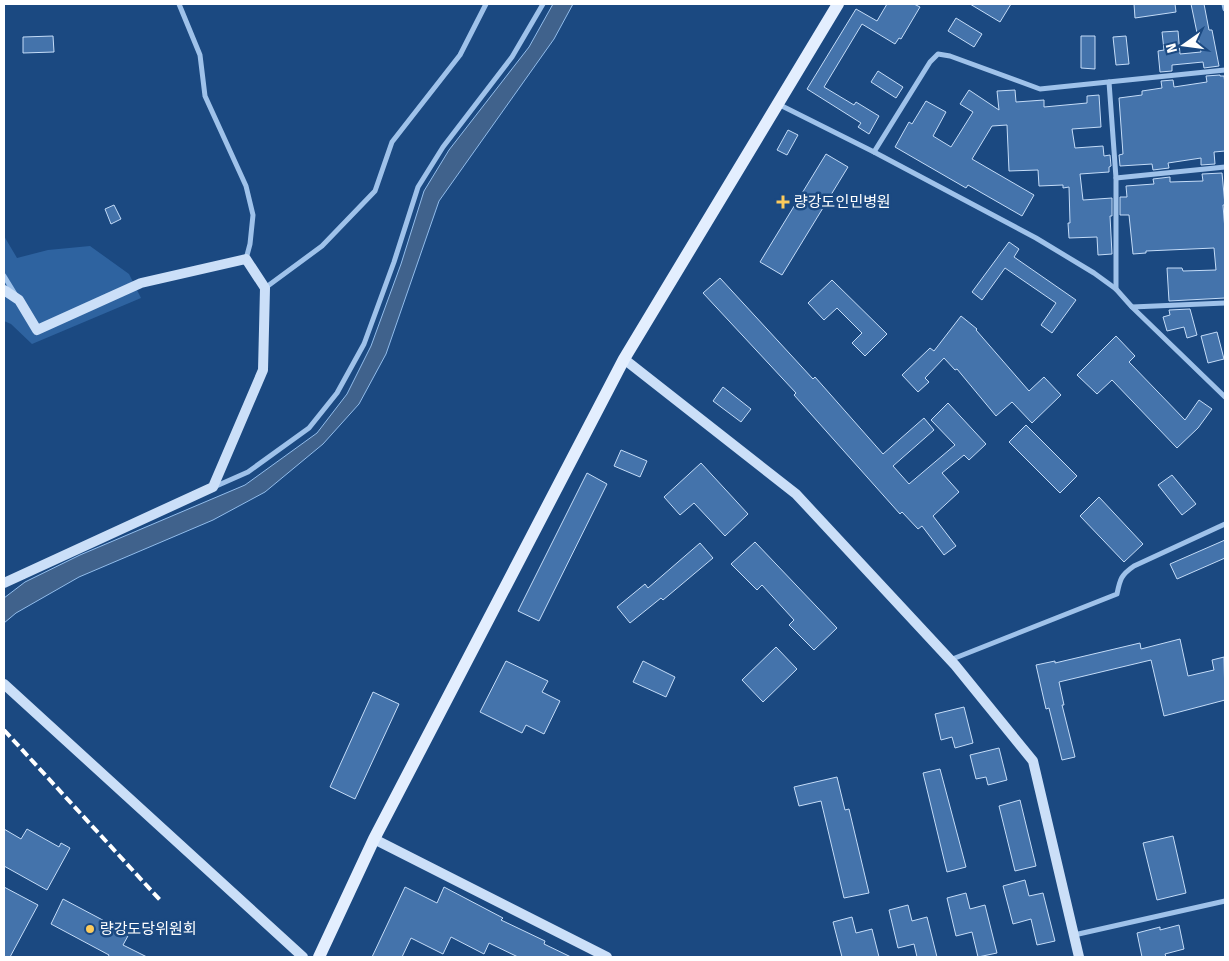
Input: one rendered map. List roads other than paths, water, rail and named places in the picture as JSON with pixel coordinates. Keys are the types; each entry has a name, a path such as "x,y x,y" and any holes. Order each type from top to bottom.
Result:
{"main road":[{"path":"320,957 374,839 624,359 838,4"}],"street":[{"path":"179,4 200,55 205,96 246,186 253,215 250,244 246,259 265,288 263,370 213,487"},
{"path":"265,288 322,246 374,191 392,142 460,55 486,4"},
{"path":"4,583 248,472 309,428 337,393 364,344 418,187 443,148 512,57 543,4"},
{"path":"1224,4 1225,10"},
{"path":"874,152 930,62 938,54 950,56 1040,89 1225,70"},
{"path":"1108,82 1116,178 1116,289"},
{"path":"778,104 874,152 1036,238 1094,273 1116,289 1132,307 1225,397"},
{"path":"1116,178 1225,167"},
{"path":"4,276 37,330 141,283 246,259"},
{"path":"4,290 19,300"},
{"path":"1132,307 1225,303"},
{"path":"624,359 796,494 950,660 1033,761 1079,957"},
{"path":"950,660 1117,594 1119,582 1123,574 1134,566 1225,524"},
{"path":"4,684 303,957"},
{"path":"374,839 607,957"},
{"path":"1074,935 1225,901"}],"railway":[{"path":"4,730 160,900"}],"place":[{"name":"량강도인민병원","path":"783,202"},
{"name":"량강도당위원회","path":"90,929"}]}
